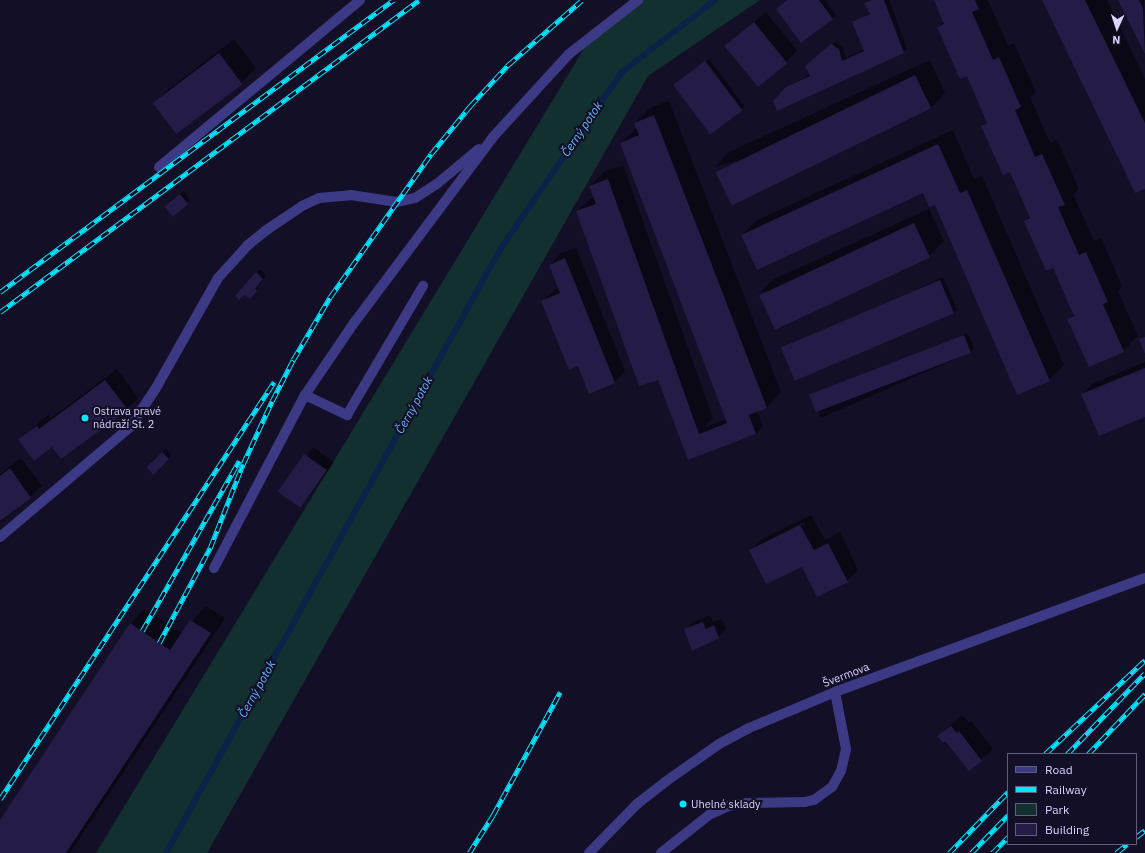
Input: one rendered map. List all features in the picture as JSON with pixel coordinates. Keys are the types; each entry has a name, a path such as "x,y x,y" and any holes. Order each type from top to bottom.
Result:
{"street":[{"path":"159,167 360,0"},
{"path":"214,568 305,395 354,323 493,137 570,54 638,0"},
{"path":"0,537 130,426 156,388 218,278 248,245 265,231 302,206 319,198 351,195 396,202 415,198 438,183 493,137"},
{"path":"305,395 347,415 423,286"},
{"name":"Švermova","path":"589,853 637,804 719,744 781,713 1145,578"},
{"path":"661,853 709,815 728,806 746,802 805,802 814,800 832,787 841,771 846,749 835,692"}],"green space":[{"path":"643,0 760,0 648,76 207,853 96,853 588,42"}],"building":[{"path":"787,0 819,0 833,19 801,43 776,9"},
{"path":"871,0 884,0 904,53 777,111 773,101 786,87 810,76 805,66 831,44 839,49 842,61 864,51 852,22 870,14 864,3"},
{"path":"934,0 975,0 979,9 972,12 993,60 999,57 1021,107 1015,110 1035,157 1042,154 1065,205 1058,207 1079,255 1086,252 1108,302 1103,304 1124,352 1089,367 1067,319 1074,316 1053,268 1046,271 1024,221 1030,218 1010,172 1003,175 981,126 987,123 967,76 960,79 937,27 944,24"},
{"path":"1042,0 1085,0 1145,123 1145,189 1135,193"},
{"path":"1118,0 1139,0 1143,8 1145,54"},
{"path":"754,22 787,63 758,87 724,46"},
{"path":"219,53 242,84 176,134 153,103"},
{"path":"705,61 742,111 710,135 673,85"},
{"path":"915,75 931,108 732,206 715,172"},
{"path":"654,115 767,408 749,415 756,434 688,460 658,380 639,386 576,211 596,204 589,186 608,179 699,434 727,423 620,143 639,135 634,123"},
{"path":"938,144 960,193 967,190 1050,381 1017,395 935,205 929,207 923,193 757,270 741,235"},
{"path":"180,194 188,204 173,217 164,207"},
{"path":"914,223 930,257 775,330 759,295"},
{"path":"565,258 615,383 589,394 578,366 569,370 541,301 560,293 549,265"},
{"path":"256,272 263,279 255,289 257,291 250,299 244,295 239,300 235,296"},
{"path":"940,280 954,313 795,381 781,348"},
{"path":"964,335 971,353 816,412 809,394"},
{"path":"1145,337 1145,354 1139,339"},
{"path":"1145,368 1145,417 1099,436 1081,394"},
{"name":"Ostrava pravé nádraží St. 2","path":"105,380 128,410 61,459 52,447 34,461 18,439 37,426 39,429"},
{"path":"162,452 169,459 154,475 146,468"},
{"path":"304,454 327,470 301,508 278,492"},
{"path":"10,468 31,498 0,521 0,476"},
{"path":"800,525 814,550 828,543 848,582 817,597 802,567 766,584 749,550"},
{"path":"190,620 211,633 66,853 0,853 0,820 130,623 170,650"},
{"path":"703,622 706,629 714,625 719,638 692,651 684,629"},
{"path":"951,726 957,733 959,731 982,761 969,771 945,741 943,743 937,736"}],"waterway":[{"name":"Černý potok","path":"166,853 501,248 622,72 715,0"}],"railway":[{"path":"0,292 393,0"},
{"path":"0,312 419,0"},
{"path":"159,643 210,548 243,464 272,401 293,360 330,297 431,154 470,106 508,65 582,0"},
{"path":"0,799 274,382"},
{"path":"142,631 239,461"},
{"path":"1046,753 1145,660"},
{"path":"1068,753 1145,673"},
{"path":"469,853 493,815 560,692"},
{"path":"1089,753 1145,694"},
{"path":"949,853 1007,793"},
{"path":"971,853 1007,816"},
{"path":"1137,836 1145,830"},
{"path":"992,853 1007,838"},
{"path":"1116,853 1126,845"}],"place":[{"name":"Ostrava pravé nádraží St. 2","path":"85,418"},
{"name":"Uhelné sklady","path":"683,804"}]}
